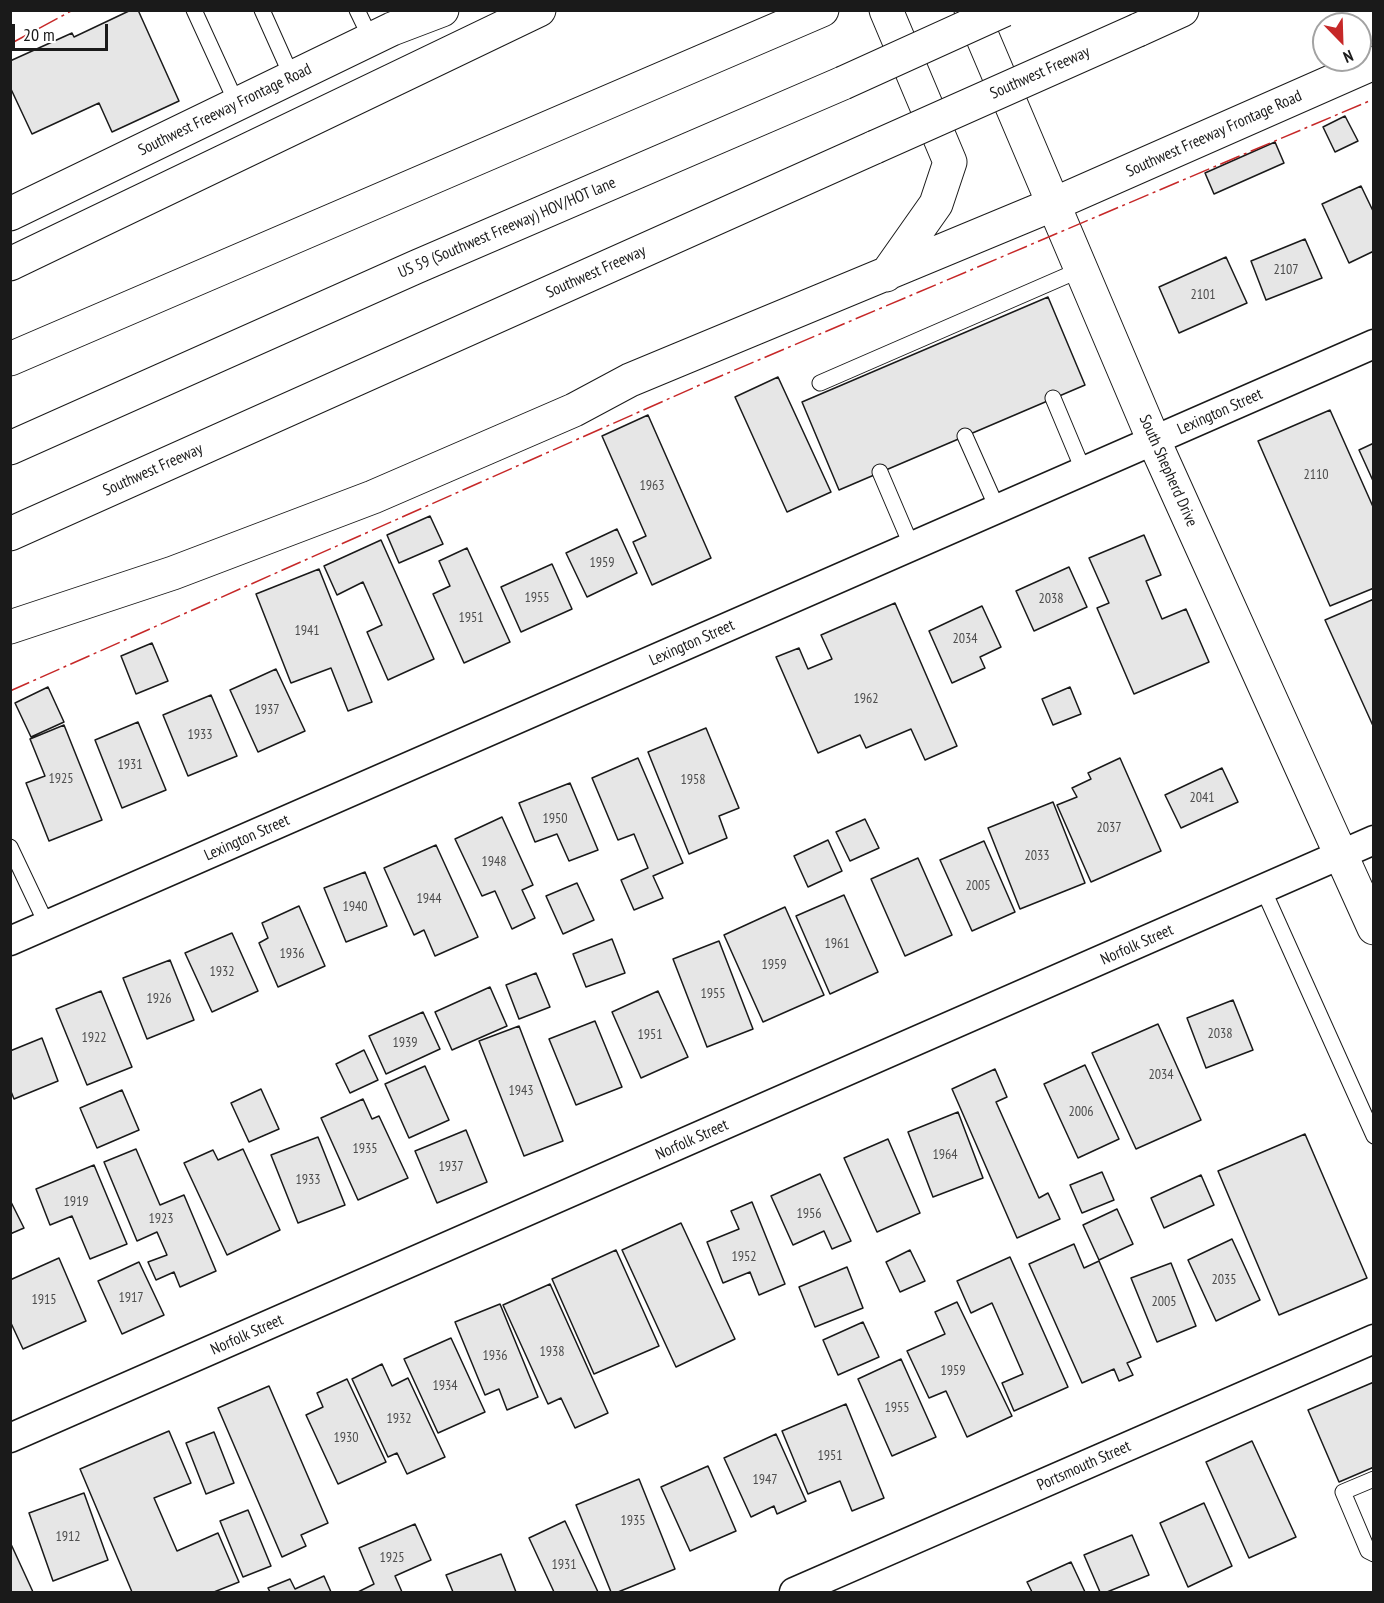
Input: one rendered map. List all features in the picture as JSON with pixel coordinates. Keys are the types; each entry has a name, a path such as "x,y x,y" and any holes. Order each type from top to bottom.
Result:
{"main road":[{"name":"Southwest Freeway Frontage Road","path":"10,214 371,39 442,10"},
{"path":"10,264 539,10"},
{"path":"886,10 950,162 936,204 886,275"},
{"name":"South Shepherd Drive","path":"970,10 1083,269 1154,441 1374,928"},
{"name":"US 59 (Southwest Freeway) HOV/HOT lane","path":"10,448 417,267 843,83 1004,10"},
{"name":"Southwest Freeway","path":"10,534 1182,10"},
{"path":"10,359 820,11"},
{"name":"Southwest Freeway Frontage Road","path":"10,627 173,573 373,497 574,410 630,380 1054,204 1374,63"}],"street":[{"name":"Lexington Street","path":"10,941 1374,344"},
{"name":"Norfolk Street","path":"10,1438 1374,840"},
{"name":"Portsmouth Street","path":"794,1593 1374,1339"}],"lane":[{"path":"194,10 237,104"},
{"path":"262,10 292,77"},
{"path":"357,10 371,39"},
{"path":"820,383 842,379 1008,308 1083,269"},
{"path":"1053,398 1084,472"},
{"path":"965,436 998,510"},
{"path":"880,472 912,548"},
{"path":"10,847 47,925"},
{"path":"1263,890 1374,1136"},
{"path":"1372,1552 1343,1492 1374,1479"}],"building":[{"path":"131,10 138,10 179,101 112,132 99,103 32,134 10,87 10,61 72,33 74,37"},
{"path":"1345,116 1358,141 1335,152 1323,127"},
{"path":"1275,142 1284,163 1214,194 1205,173"},
{"path":"1361,186 1374,213 1374,251 1349,263 1322,204"},
{"path":"1305,239 1322,278 1266,300 1251,261"},
{"path":"1226,257 1247,303 1179,333 1159,287"},
{"path":"1048,297 1085,385 839,490 802,402"},
{"path":"778,377 831,492 787,512 735,397"},
{"path":"1330,410 1374,509 1374,588 1330,606 1258,441"},
{"path":"648,415 711,558 652,585 633,542 646,536 602,436"},
{"path":"1374,443 1374,483 1359,450"},
{"path":"430,516 443,544 399,563 387,535"},
{"path":"617,529 637,573 587,597 566,553"},
{"path":"1144,535 1161,575 1146,581 1162,619 1186,609 1209,662 1134,694 1097,608 1109,603 1089,558"},
{"path":"381,540 434,659 388,680 367,632 382,625 363,582 337,595 324,566"},
{"path":"467,548 510,642 464,663 433,594 450,586 439,561"},
{"path":"552,564 572,609 521,632 501,587"},
{"path":"1069,567 1087,607 1034,631 1016,591"},
{"path":"319,569 372,702 348,711 331,668 291,683 256,594"},
{"path":"1374,599 1374,728 1325,620"},
{"path":"895,603 957,746 925,760 911,729 866,748 860,735 818,753 776,657 799,648 808,669 832,659 821,635"},
{"path":"982,606 1001,647 980,657 985,668 952,683 929,631"},
{"path":"152,643 168,681 136,694 121,656"},
{"path":"276,669 305,731 258,752 230,690"},
{"path":"48,687 64,722 31,737 15,703"},
{"path":"1070,687 1081,714 1053,725 1042,699"},
{"path":"211,695 237,756 188,776 163,715"},
{"path":"138,722 166,790 122,808 95,740"},
{"path":"64,725 102,820 49,841 26,783 45,776 30,739"},
{"path":"706,728 739,808 719,816 727,838 689,854 648,752"},
{"path":"638,758 683,863 653,876 663,898 634,910 621,880 648,868 634,834 618,840 592,778"},
{"path":"1120,758 1161,851 1091,882 1057,805 1077,797 1072,788 1091,779 1088,773"},
{"path":"1222,768 1238,802 1181,828 1165,795"},
{"path":"570,783 598,850 569,861 557,834 535,842 519,803"},
{"path":"1053,802 1085,883 1020,909 988,828"},
{"path":"502,817 533,885 522,890 535,918 512,929 495,891 482,896 455,839"},
{"path":"865,819 879,848 850,861 836,832"},
{"path":"828,840 842,871 808,887 794,856"},
{"path":"984,841 1015,912 972,931 940,860"},
{"path":"436,845 478,937 435,956 424,930 414,935 384,868"},
{"path":"918,858 952,935 905,956 871,879"},
{"path":"365,872 387,926 346,942 324,888"},
{"path":"577,883 594,920 563,934 546,896"},
{"path":"844,895 878,972 830,994 796,916"},
{"path":"299,906 325,966 278,987 259,943 268,938 262,923"},
{"path":"785,907 824,995 763,1022 724,935"},
{"path":"232,933 258,991 212,1012 185,953"},
{"path":"612,939 625,973 586,987 573,954"},
{"path":"719,941 753,1029 707,1047 673,959"},
{"path":"170,960 194,1020 147,1039 123,978"},
{"path":"536,973 550,1007 519,1019 506,985"},
{"path":"490,987 507,1026 452,1050 435,1012"},
{"path":"101,991 132,1067 87,1085 56,1009"},
{"path":"658,991 688,1057 641,1078 612,1012"},
{"path":"1233,1000 1253,1050 1206,1068 1187,1018"},
{"path":"423,1012 440,1049 386,1074 369,1036"},
{"path":"595,1021 622,1087 576,1105 549,1039"},
{"path":"1158,1024 1201,1120 1136,1149 1092,1053"},
{"path":"519,1026 563,1141 524,1156 479,1041"},
{"path":"42,1038 58,1081 14,1099 10,1089 10,1051"},
{"path":"364,1050 378,1080 350,1093 336,1064"},
{"path":"1085,1065 1119,1139 1078,1158 1044,1084"},
{"path":"425,1066 449,1120 409,1138 385,1084"},
{"path":"995,1069 1007,1097 996,1102 1039,1198 1048,1193 1060,1219 1017,1238 952,1089"},
{"path":"261,1089 279,1129 249,1142 231,1103"},
{"path":"122,1090 139,1130 97,1148 80,1108"},
{"path":"363,1099 372,1119 379,1116 408,1178 358,1200 321,1118"},
{"path":"958,1112 983,1178 933,1197 908,1132"},
{"path":"466,1130 487,1182 437,1203 415,1151"},
{"path":"1305,1134 1367,1278 1279,1315 1218,1171"},
{"path":"318,1137 345,1205 298,1223 271,1155"},
{"path":"888,1139 920,1213 877,1232 844,1158"},
{"path":"136,1149 160,1205 184,1195 216,1271 180,1287 174,1272 156,1280 148,1262 167,1255 157,1232 137,1241 104,1162"},
{"path":"243,1149 280,1230 227,1255 184,1163 213,1150 218,1160"},
{"path":"94,1165 127,1244 90,1259 72,1216 50,1225 36,1189"},
{"path":"1102,1172 1114,1200 1082,1213 1070,1185"},
{"path":"820,1174 851,1241 832,1249 824,1231 793,1245 771,1196"},
{"path":"1201,1175 1214,1205 1164,1228 1151,1198"},
{"path":"10,1200 24,1228 10,1234"},
{"path":"752,1202 785,1284 759,1295 750,1272 723,1283 707,1242 739,1229 731,1211"},
{"path":"1117,1209 1133,1244 1099,1260 1083,1225"},
{"path":"681,1223 735,1339 676,1367 622,1250"},
{"path":"1232,1239 1260,1300 1216,1321 1188,1260"},
{"path":"1074,1244 1084,1268 1099,1261 1141,1357 1127,1363 1133,1375 1119,1381 1114,1369 1082,1383 1029,1264"},
{"path":"616,1250 659,1346 594,1374 552,1279"},
{"path":"910,1250 925,1281 900,1292 886,1262"},
{"path":"1010,1257 1068,1387 1014,1411 1002,1383 1023,1374 992,1303 971,1313 957,1281"},
{"path":"59,1258 86,1321 23,1349 10,1321 10,1280"},
{"path":"139,1262 164,1315 122,1334 98,1281"},
{"path":"1171,1263 1196,1326 1157,1342 1131,1278"},
{"path":"847,1267 863,1308 815,1327 799,1287"},
{"path":"550,1284 608,1413 575,1428 561,1398 548,1404 503,1305"},
{"path":"957,1302 1012,1416 967,1437 946,1391 929,1398 907,1351 945,1334 935,1312"},
{"path":"500,1304 538,1397 507,1410 499,1389 485,1395 455,1322"},
{"path":"863,1322 879,1357 838,1375 823,1340"},
{"path":"451,1338 485,1412 438,1433 404,1359"},
{"path":"901,1359 936,1437 892,1456 858,1379"},
{"path":"382,1364 392,1386 408,1378 445,1457 407,1474 397,1453 388,1457 352,1379"},
{"path":"347,1379 386,1462 338,1484 306,1415 323,1407 317,1393"},
{"path":"1374,1382 1374,1467 1339,1482 1308,1410"},
{"path":"269,1386 328,1523 301,1535 306,1546 282,1557 218,1408"},
{"path":"846,1404 884,1498 852,1511 840,1481 808,1494 782,1431"},
{"path":"169,1431 191,1483 154,1498 177,1551 218,1533 239,1582 214,1592 132,1592 80,1469"},
{"path":"214,1432 234,1483 206,1494 186,1443"},
{"path":"776,1434 806,1501 777,1514 774,1506 751,1517 724,1458"},
{"path":"1252,1441 1296,1537 1249,1558 1206,1462"},
{"path":"708,1466 736,1531 690,1551 661,1487"},
{"path":"639,1479 675,1569 618,1592 611,1592 576,1505"},
{"path":"84,1493 108,1560 53,1581 29,1513"},
{"path":"1204,1503 1232,1566 1188,1587 1160,1523"},
{"path":"248,1510 271,1566 243,1577 220,1521"},
{"path":"565,1521 598,1592 554,1592 529,1538"},
{"path":"415,1524 431,1560 395,1576 402,1592 358,1592 374,1584 359,1548"},
{"path":"1132,1535 1149,1575 1107,1592 1100,1592 1084,1555"},
{"path":"10,1542 33,1592 10,1592"},
{"path":"501,1554 516,1592 453,1592 446,1575"},
{"path":"1071,1562 1085,1592 1032,1592 1027,1582"},
{"path":"324,1576 331,1592 270,1592 268,1588 290,1579 295,1589"}],"power":[{"path":"10,44 73,10"},
{"path":"10,691 702,384 1374,99"}]}
